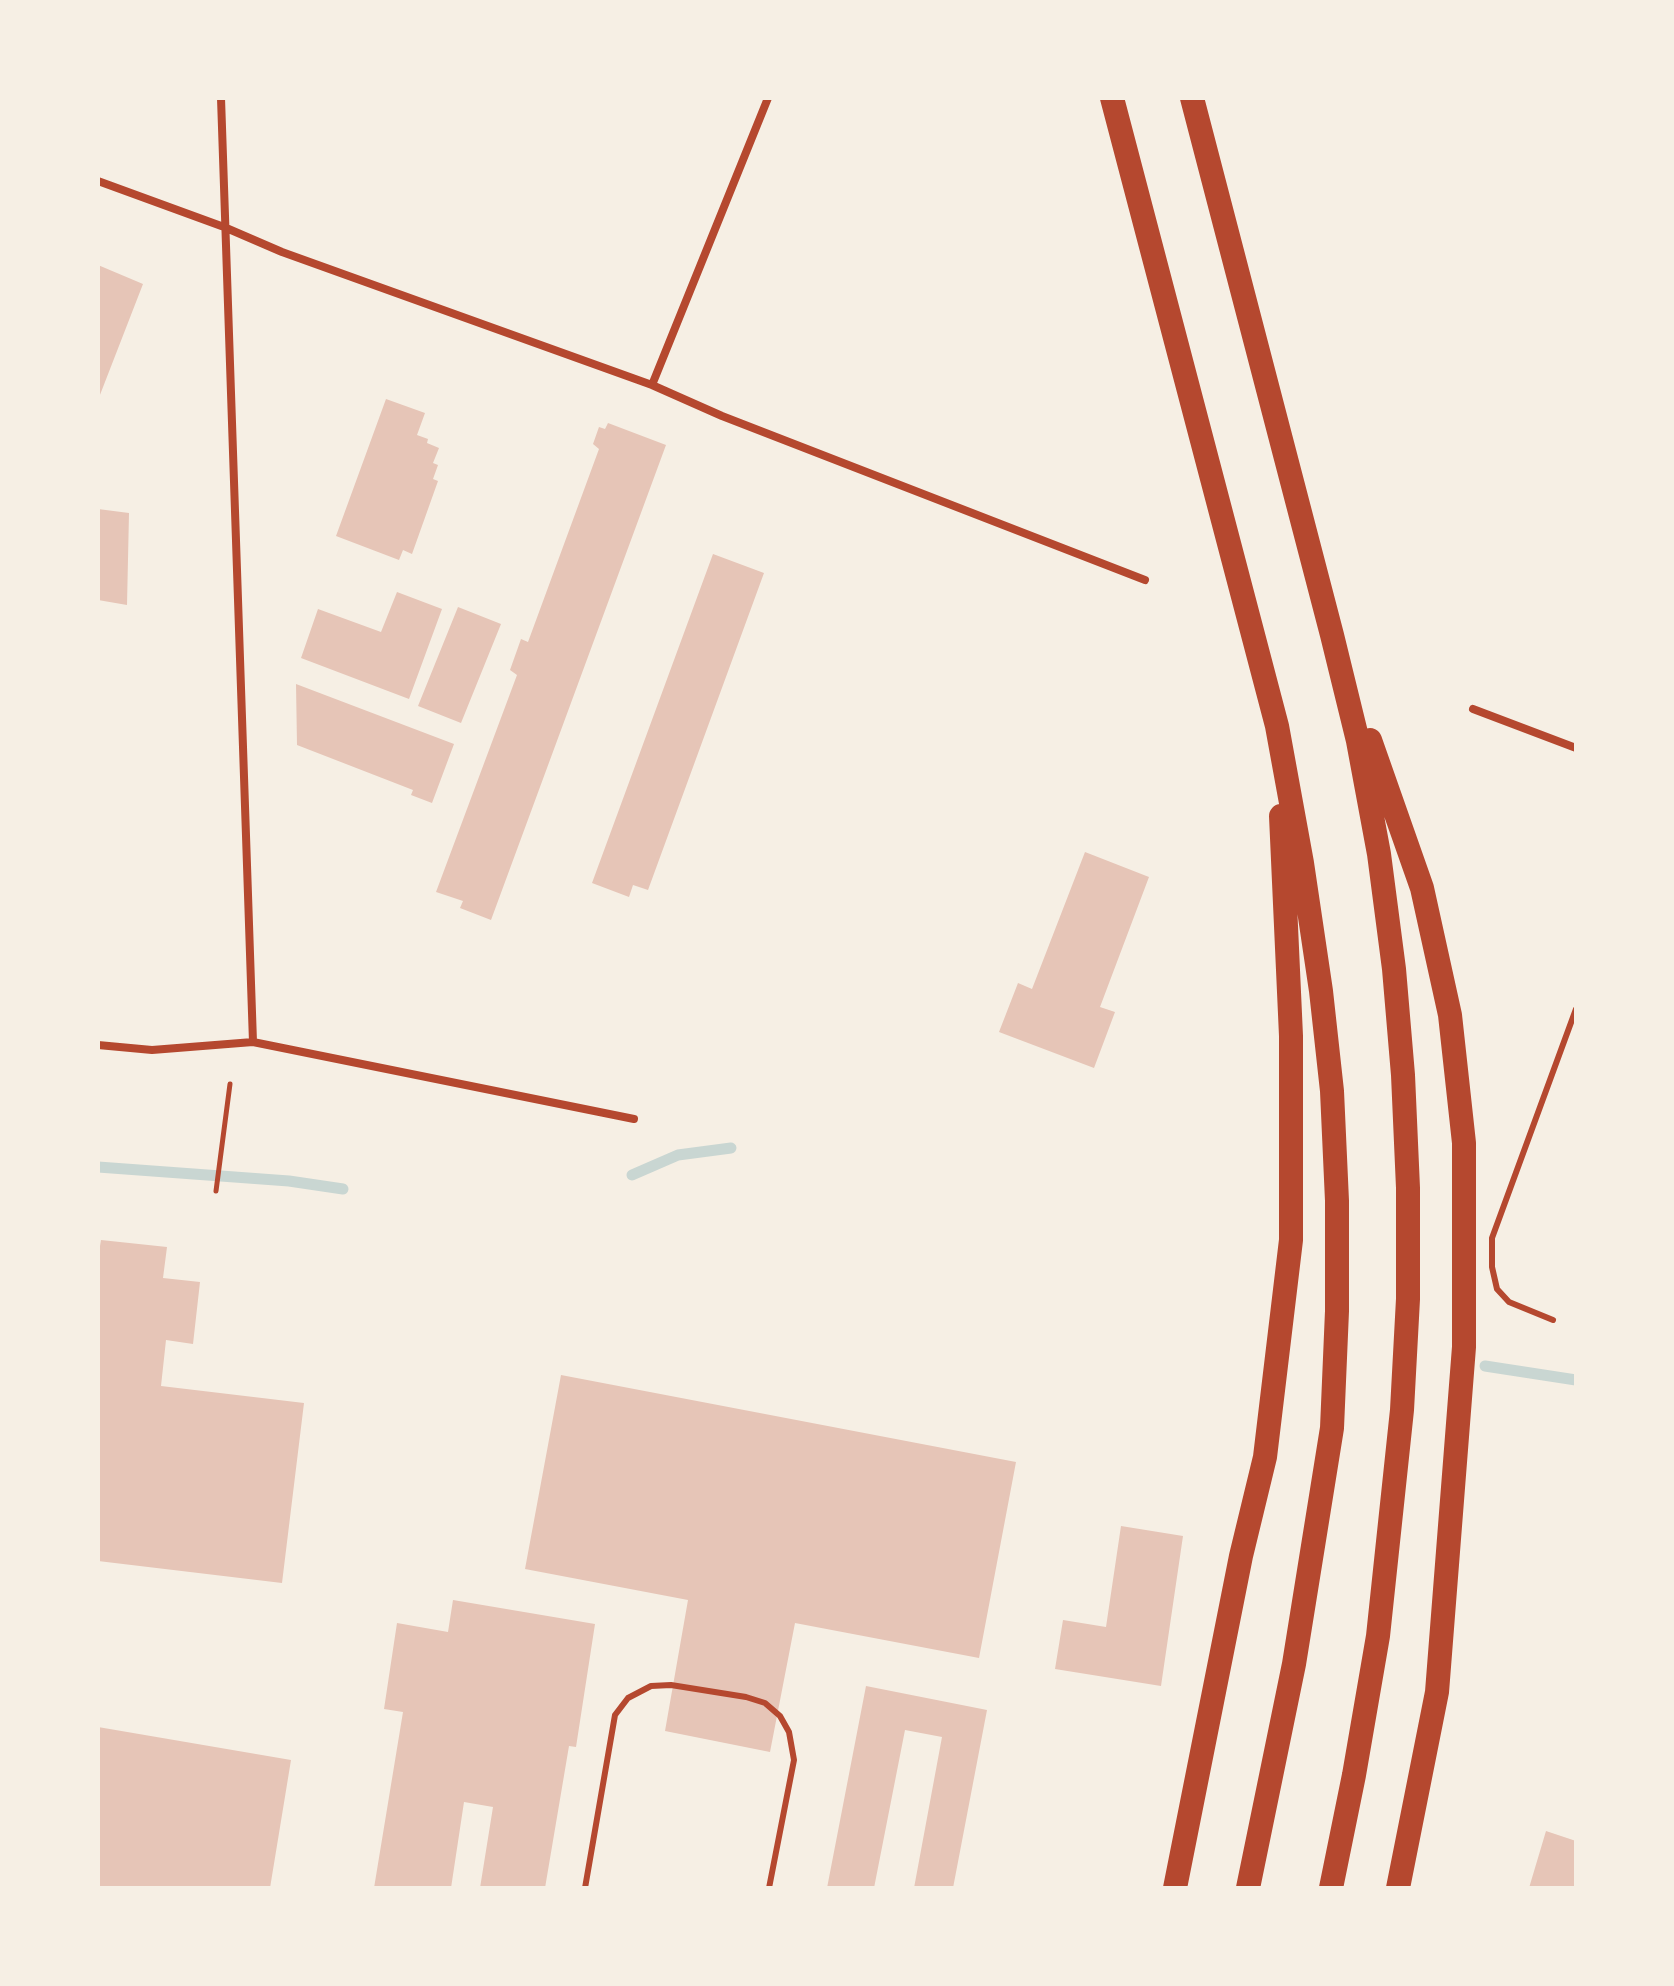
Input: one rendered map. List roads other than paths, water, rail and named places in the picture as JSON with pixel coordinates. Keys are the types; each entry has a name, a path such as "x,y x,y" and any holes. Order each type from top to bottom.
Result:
{"highway":[{"path":"1112,98 1277,726 1302,863 1332,1091 1337,1201 1337,1311 1332,1428 1294,1664 1248,1888"},
{"path":"1192,98 1358,741 1374,826 1394,969 1406,1145 1408,1299 1401,1424 1378,1636 1331,1888"},
{"path":"1332,635 1422,888 1450,1015 1464,1143 1464,1347 1438,1678 1398,1888"},
{"path":"1175,1888 1238,1571 1265,1457 1291,1240 1291,1036 1277,726"}],"street":[{"path":"221,98 253,1042"},
{"path":"652,385 768,98"},
{"path":"98,181 224,227 282,252 652,385 722,416 1145,580"},
{"path":"1473,709 1576,748"},
{"path":"98,1045 152,1050 253,1042 634,1119"}],"lane":[{"path":"1553,1320 1509,1302 1497,1289 1492,1267 1492,1238 1576,1009"},
{"path":"585,1888 615,1715 628,1698 651,1686 671,1685 765,1703 780,1716 789,1732 794,1760 769,1888"}],"waterway":[{"path":"632,1175 678,1155 731,1148"},
{"path":"98,1167 289,1181 343,1189"},
{"path":"1485,1366 1576,1380"}]}
